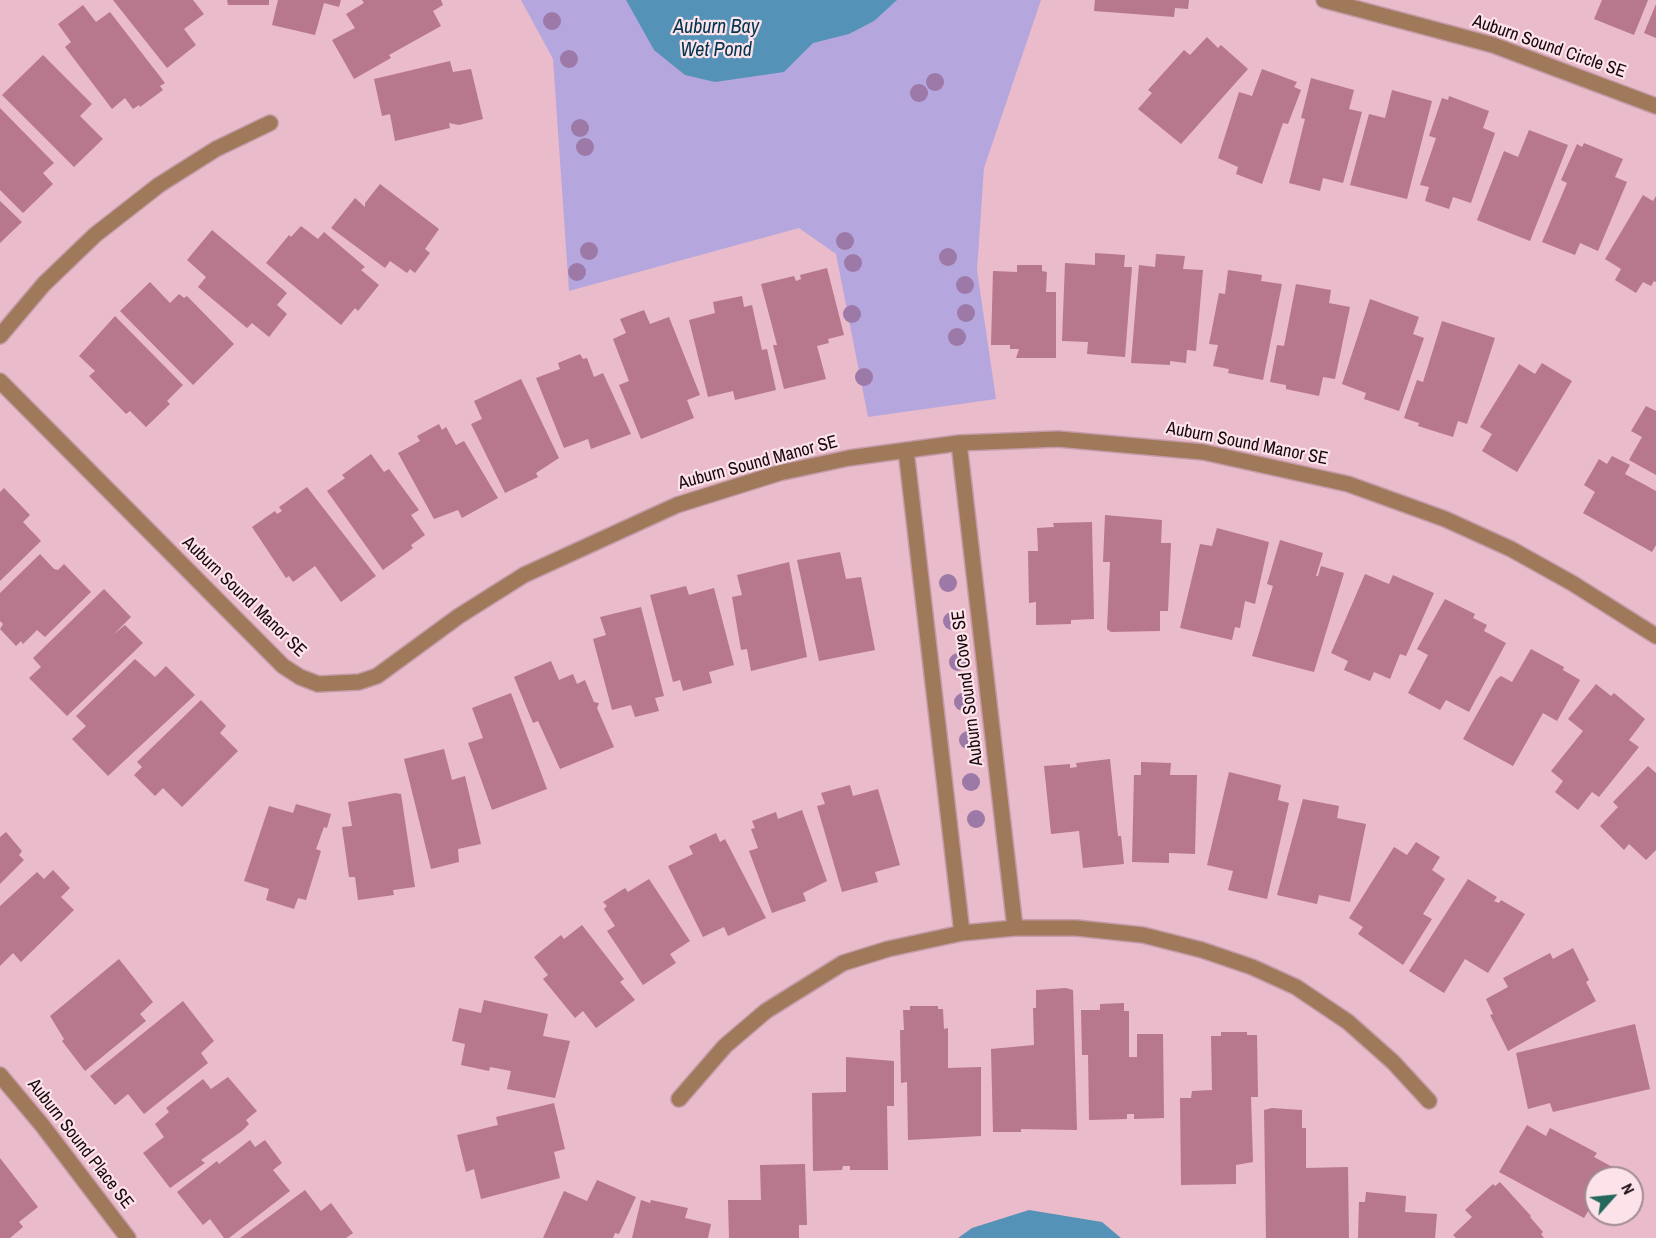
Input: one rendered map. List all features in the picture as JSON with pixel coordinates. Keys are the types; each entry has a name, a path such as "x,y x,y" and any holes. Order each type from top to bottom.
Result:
{"street":[{"name":"Auburn Sound Circle SE","path":"1324,0 1493,45 1656,106"},
{"path":"0,336 44,284 96,235 159,185 216,149 270,123"},
{"name":"Auburn Sound Manor SE","path":"0,381 283,666 300,677 318,684 359,682 377,676 459,616 524,575 677,505 779,473 849,458 959,443 1058,439 1203,452 1348,484 1445,519 1511,549 1572,583 1656,636"},
{"name":"Auburn Sound Cove SE","path":"959,443 1015,928"},
{"name":"Auburn Sound Cove SE","path":"906,450 962,933"},
{"path":"679,1099 725,1046 766,1011 802,986 843,963 888,949 962,933 1015,928 1076,928 1143,935 1202,950 1252,967 1296,987 1348,1022 1393,1062 1429,1101"},
{"name":"Auburn Sound Place SE","path":"0,1075 42,1125 128,1238"}],"shaded area":[{"path":"521,0 1041,0 984,168 977,270 996,399 868,417 836,254 799,228 569,291 553,59"}],"water":[{"name":"Auburn Bay Wet Pond","path":"626,0 897,0 874,21 849,34 813,43 784,72 715,82 685,75 654,50"},
{"path":"1029,1210 1102,1222 1121,1238 958,1238 972,1228"}],"building":[{"path":"113,0 193,0 204,14 184,29 196,45 167,68"},
{"path":"227,0 269,0 269,5 228,5"},
{"path":"278,0 341,0 339,7 324,3 315,35 272,25"},
{"path":"362,0 441,0 443,5 433,11 441,26 389,55 391,58 354,79 332,40 355,28 346,14 364,3"},
{"path":"1095,0 1189,0 1188,9 1175,8 1174,17 1094,11"},
{"path":"1602,0 1648,0 1634,35 1594,19"},
{"path":"1656,4 1656,38 1644,33"},
{"path":"83,5 96,22 110,12 165,83 160,86 163,90 140,107 139,105 133,109 125,98 112,109 65,47 71,42 58,24"},
{"path":"1207,37 1218,48 1221,45 1248,69 1181,144 1138,109 1152,93 1148,90 1184,50 1190,55"},
{"path":"43,55 92,104 80,116 103,139 74,167 2,95"},
{"path":"450,61 453,72 471,69 483,119 459,125 449,123 450,128 395,141 390,114 382,116 374,79"},
{"path":"1262,69 1297,82 1294,87 1301,90 1288,124 1283,123 1262,184 1236,174 1238,167 1218,158 1239,92 1252,96"},
{"path":"1311,78 1354,90 1349,109 1362,112 1343,183 1323,178 1320,191 1289,183 1305,119 1301,118"},
{"path":"1392,90 1432,101 1407,199 1350,185 1369,114 1385,118"},
{"path":"1449,96 1489,111 1483,128 1495,133 1471,203 1453,197 1449,209 1425,201 1429,187 1420,185 1436,138 1429,136 1442,98 1448,100"},
{"path":"0,108 54,163 43,173 53,184 23,213 0,190"},
{"path":"1529,130 1568,145 1530,241 1477,220 1504,151 1518,157"},
{"path":"1584,143 1623,159 1615,177 1627,182 1598,251 1580,243 1575,255 1542,242 1567,183 1561,180 1577,144 1582,147"},
{"path":"380,184 439,229 425,249 430,253 415,273 410,269 407,273 390,261 385,268 331,228 355,198 365,207 365,203"},
{"path":"1643,195 1653,201 1656,196 1656,282 1654,281 1651,286 1643,282 1636,293 1615,280 1621,269 1605,259"},
{"path":"0,201 22,222 0,243"},
{"path":"301,226 318,239 324,232 365,267 361,270 379,285 358,311 355,308 341,325 266,263 289,235 291,237"},
{"path":"212,230 287,293 277,305 287,314 269,337 252,323 247,328 198,287 206,277 187,260"},
{"path":"1095,253 1125,255 1124,267 1132,267 1125,357 1087,354 1088,342 1062,341 1065,263 1095,265"},
{"path":"1156,254 1185,256 1183,269 1203,270 1196,351 1187,350 1186,363 1170,361 1170,365 1131,363 1139,265 1155,267"},
{"path":"1017,265 1042,265 1042,271 1047,272 1046,292 1056,292 1056,358 1016,358 1019,349 1010,349 1010,345 991,345 993,271 1017,272"},
{"path":"827,268 844,335 828,339 829,343 817,346 826,379 784,389 773,345 777,345 761,284 794,276 796,281 801,279 800,275"},
{"path":"1228,270 1262,275 1261,281 1282,284 1263,380 1228,373 1229,369 1213,366 1218,345 1209,344 1219,293 1225,294"},
{"path":"150,282 170,303 179,294 184,298 187,296 234,344 193,385 120,311"},
{"path":"1296,284 1331,290 1329,303 1350,307 1335,379 1323,377 1319,396 1286,389 1286,385 1270,382 1277,345 1284,346"},
{"path":"742,296 744,307 752,305 762,350 767,349 776,390 735,400 733,391 708,397 689,320 715,313 713,302"},
{"path":"1370,299 1419,317 1413,334 1424,338 1399,411 1364,399 1366,393 1342,384"},
{"path":"644,310 650,324 669,317 700,395 687,400 694,418 641,439 619,385 629,381 613,339 626,333 620,319"},
{"path":"115,316 183,385 167,401 170,404 146,427 130,411 126,414 89,376 95,371 79,356"},
{"path":"1442,321 1495,338 1467,424 1458,421 1453,437 1418,426 1419,423 1404,418 1417,380 1423,382"},
{"path":"580,354 583,359 587,358 594,377 603,373 631,434 591,449 588,439 564,448 536,378 560,369 558,363"},
{"path":"1542,363 1572,381 1517,472 1482,451 1492,434 1480,427 1519,364 1535,374"},
{"path":"521,379 559,458 536,473 538,477 505,493 471,424 482,419 474,401"},
{"path":"1646,406 1656,411 1656,475 1629,460 1642,437 1631,431"},
{"path":"439,424 442,430 446,427 456,445 464,441 498,498 462,518 458,510 434,519 398,453 420,441 417,436"},
{"path":"371,454 384,472 389,469 419,510 411,515 425,535 411,545 413,548 383,570 327,491 345,478 342,475"},
{"path":"1612,456 1630,465 1625,474 1656,491 1656,545 1652,552 1583,513 1595,492 1584,485 1599,459 1607,464"},
{"path":"307,487 376,576 341,602 315,566 293,582 289,576 286,578 252,527 275,511 277,514 282,511 279,507"},
{"path":"4,488 30,515 23,522 41,541 0,581 0,492"},
{"path":"1105,515 1162,520 1161,543 1171,543 1168,611 1160,611 1160,631 1111,632 1107,629 1110,562 1103,562"},
{"path":"1092,522 1094,619 1071,620 1071,624 1036,625 1036,602 1029,603 1028,551 1038,551 1037,528 1054,527 1053,523"},
{"path":"1217,528 1269,542 1255,604 1245,601 1240,628 1235,627 1232,640 1180,628 1200,544 1212,546"},
{"path":"1280,540 1323,553 1316,576 1321,566 1344,573 1314,672 1252,656 1273,586 1267,584"},
{"path":"840,552 846,579 861,577 875,650 819,661 797,560"},
{"path":"40,554 54,569 58,570 64,564 91,592 45,637 37,630 23,644 21,641 16,646 0,629 3,624 0,621 0,593"},
{"path":"789,562 807,657 751,671 747,649 741,650 732,597 742,595 737,575"},
{"path":"1365,574 1389,584 1393,575 1434,593 1406,656 1400,654 1390,679 1374,672 1370,681 1344,670 1348,661 1331,653"},
{"path":"686,586 689,595 714,588 734,665 709,672 712,683 683,691 680,680 673,682 650,595"},
{"path":"104,589 131,617 113,635 125,625 143,643 67,716 29,678 41,667 33,658"},
{"path":"1445,599 1475,614 1473,618 1487,625 1484,631 1506,643 1469,712 1446,700 1440,710 1408,693 1428,655 1417,649"},
{"path":"641,607 664,696 655,698 659,711 635,717 631,705 612,710 593,639 606,635 600,617"},
{"path":"1531,649 1564,667 1563,670 1580,680 1557,721 1543,713 1513,766 1463,739 1496,680 1501,676 1512,682"},
{"path":"135,659 155,677 166,666 195,695 108,776 72,739 86,726 76,716"},
{"path":"551,661 559,680 573,674 577,684 585,680 594,702 599,703 597,708 614,747 560,769 538,721 533,723 514,677"},
{"path":"1596,684 1611,696 1614,693 1645,719 1629,740 1639,747 1599,797 1592,792 1578,810 1555,792 1563,781 1551,771 1583,731 1568,719"},
{"path":"511,693 547,789 492,810 468,743 483,738 472,708"},
{"path":"201,700 226,726 220,733 238,751 182,807 163,788 155,796 134,775 142,767 137,762"},
{"path":"444,749 452,780 465,776 481,844 458,849 459,862 431,869 404,759"},
{"path":"1110,759 1118,836 1121,836 1124,864 1083,868 1079,831 1051,834 1044,766 1070,764 1070,768 1077,767 1076,763"},
{"path":"1141,762 1171,763 1170,775 1197,775 1195,854 1169,853 1169,863 1132,862 1134,775 1141,775"},
{"path":"1648,766 1656,773 1656,850 1646,860 1629,844 1624,850 1600,826 1618,807 1613,802"},
{"path":"1229,772 1281,785 1278,800 1289,803 1267,899 1228,890 1233,871 1207,865"},
{"path":"850,785 853,796 878,789 900,865 875,872 878,882 842,892 817,806 825,804 821,793"},
{"path":"395,793 401,794 415,887 393,890 394,895 358,900 355,877 349,877 342,827 352,826 348,802"},
{"path":"1303,799 1339,806 1337,818 1366,824 1350,902 1319,895 1317,904 1277,895"},
{"path":"296,804 331,814 327,828 324,827 316,849 321,851 306,900 298,898 294,909 266,900 269,889 244,881 269,806 293,813"},
{"path":"802,810 827,881 803,893 806,901 772,913 749,851 758,848 751,829 755,828 752,821 776,812 778,819"},
{"path":"6,832 22,851 19,855 24,860 0,884 0,837"},
{"path":"716,833 720,842 725,839 766,918 728,936 724,927 703,937 668,866 693,854 689,846"},
{"path":"1416,842 1440,857 1432,870 1445,879 1423,914 1432,919 1403,965 1358,934 1363,927 1349,918 1394,847 1407,855"},
{"path":"53,870 70,888 61,897 74,910 21,962 13,953 0,966 0,906 37,872 44,879"},
{"path":"649,879 690,941 670,954 676,963 643,985 607,931 615,926 604,909 607,906 603,902 625,888 628,892"},
{"path":"1468,879 1497,897 1494,901 1499,903 1501,900 1525,914 1488,973 1465,959 1444,993 1409,971"},
{"path":"582,925 624,979 620,982 635,1000 596,1028 583,1011 575,1018 543,979 548,975 534,957 561,935 564,939"},
{"path":"1573,948 1589,980 1586,982 1596,1001 1508,1051 1490,1015 1493,1014 1486,999 1508,987 1503,978 1550,953 1553,959"},
{"path":"119,959 153,1002 140,1014 146,1021 85,1071 62,1041 64,1039 50,1016"},
{"path":"1066,988 1073,990 1077,1130 1021,1129 1021,1132 993,1132 991,1049 1034,1045 1033,1008 1036,1008 1036,990"},
{"path":"484,1000 548,1014 543,1036 570,1041 555,1098 507,1089 511,1071 490,1067 489,1071 461,1065 465,1044 452,1041 459,1008 481,1013"},
{"path":"183,1001 214,1041 201,1053 208,1063 144,1114 128,1094 115,1105 90,1076"},
{"path":"1124,1003 1124,1011 1129,1011 1129,1057 1137,1057 1137,1034 1163,1034 1164,1118 1134,1119 1134,1114 1127,1114 1127,1119 1089,1120 1088,1055 1082,1055 1081,1010 1100,1010 1100,1004"},
{"path":"910,1006 938,1006 938,1009 943,1009 944,1029 948,1028 948,1068 981,1067 981,1136 908,1140 907,1082 901,1083 900,1030 904,1030 903,1010 910,1010"},
{"path":"1635,1024 1650,1089 1553,1112 1550,1103 1528,1109 1516,1053"},
{"path":"1221,1032 1247,1032 1247,1035 1257,1035 1258,1097 1251,1097 1253,1162 1236,1165 1236,1184 1181,1185 1180,1098 1191,1098 1192,1091 1212,1090 1211,1036 1221,1036"},
{"path":"846,1057 894,1061 894,1106 887,1106 888,1170 850,1170 850,1166 843,1166 842,1170 813,1171 812,1093 846,1092"},
{"path":"228,1077 257,1111 246,1120 249,1124 242,1131 201,1160 205,1163 170,1188 143,1153 164,1137 155,1124 169,1112 166,1108 203,1079 211,1089"},
{"path":"554,1103 565,1149 554,1152 560,1178 481,1199 474,1169 466,1172 457,1135 498,1125 496,1117"},
{"path":"1272,1108 1302,1110 1302,1128 1306,1128 1306,1168 1348,1167 1349,1238 1266,1238 1264,1110"},
{"path":"1527,1125 1546,1136 1550,1128 1597,1153 1594,1157 1610,1166 1584,1166 1584,1218 1499,1172"},
{"path":"250,1140 255,1147 265,1140 282,1163 273,1170 290,1191 229,1238 224,1238 210,1219 203,1225 177,1192 217,1161 219,1164"},
{"path":"0,1158 38,1207 19,1222 23,1227 10,1238 0,1238"},
{"path":"805,1164 807,1225 799,1225 799,1238 729,1238 728,1200 761,1200 760,1165"},
{"path":"597,1180 636,1197 619,1234 615,1233 613,1238 543,1238 564,1191 587,1201"},
{"path":"1500,1182 1531,1216 1543,1232 1541,1234 1544,1238 1456,1238 1453,1235 1472,1217 1465,1210 1493,1184 1495,1186"},
{"path":"305,1190 321,1211 331,1203 353,1233 346,1238 240,1238"},
{"path":"1366,1192 1406,1196 1405,1212 1437,1214 1435,1238 1358,1238 1359,1202 1365,1202"},
{"path":"641,1200 688,1208 685,1218 711,1224 708,1238 632,1238"}]}
